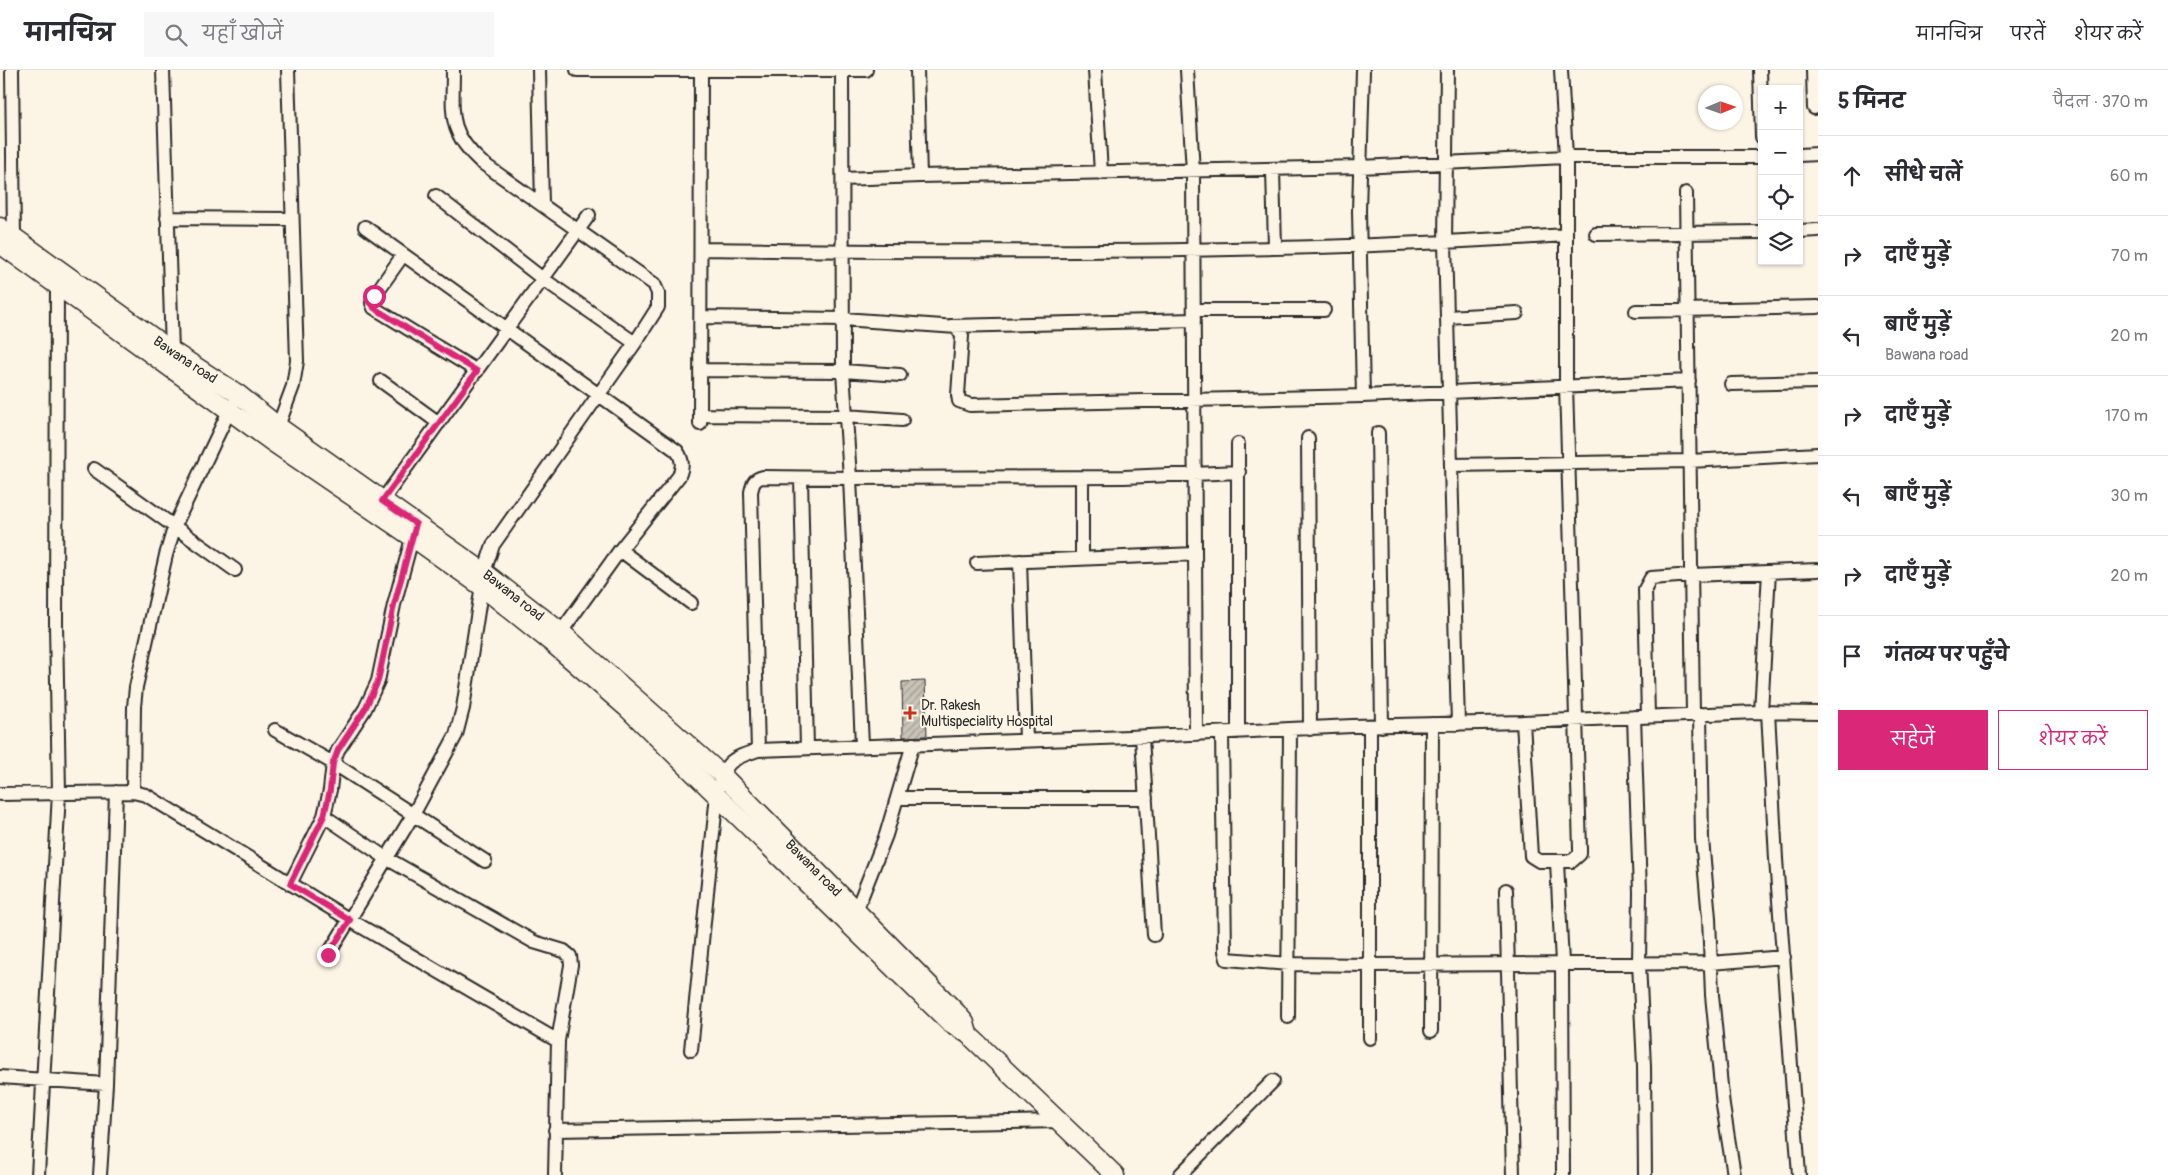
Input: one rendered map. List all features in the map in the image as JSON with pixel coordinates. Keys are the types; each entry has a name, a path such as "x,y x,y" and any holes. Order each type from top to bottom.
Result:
{"street":[{"path":"5,236 12,70"},
{"path":"163,70 172,351"},
{"path":"275,434 296,374 288,70"},
{"path":"328,955 413,815 449,750 461,722 482,579 493,545 635,343 658,306 658,293 650,281 481,162 466,148 456,130 453,117 453,70"},
{"path":"539,70 542,205"},
{"path":"577,70 866,70"},
{"path":"842,70 843,371 850,478 862,746"},
{"path":"917,70 920,176"},
{"path":"1095,70 1101,173"},
{"path":"1186,70 1193,172 1196,734"},
{"path":"1363,70 1360,168 1363,396"},
{"path":"1447,70 1447,317 1458,724"},
{"path":"1523,722 1530,852 1535,860 1557,862 1572,860 1580,854 1570,464 1566,386 1566,157 1561,70"},
{"path":"1760,70 1762,130"},
{"path":"1813,70 1814,108"},
{"path":"701,71 702,249 700,420 846,416 902,420"},
{"path":"1803,155 1818,154"},
{"path":"843,179 1360,168 1566,157 1758,157"},
{"path":"1273,170 1275,247"},
{"path":"1686,193 1692,575 1702,839 1722,1106 1734,1175"},
{"path":"436,196 544,279 635,343"},
{"path":"382,501 589,215"},
{"path":"167,218 292,219"},
{"path":"365,227 677,451 682,458 680,476 620,550 561,632"},
{"path":"1803,231 1818,230"},
{"path":"1596,234 1758,232"},
{"path":"702,249 843,251 1193,249 1446,243 1566,235"},
{"name":"Bawana road","path":"5,236 230,410 275,434 382,501 414,531"},
{"path":"404,256 374,296 372,303 374,308 477,371"},
{"path":"38,1175 59,793 56,625 57,277"},
{"name":"Bawana road","path":"57,277 238,394 275,434 561,632 680,748 716,794 949,1022 968,1034 1115,1175"},
{"path":"1636,311 1688,308 1818,307"},
{"path":"951,326 1324,310"},
{"path":"1447,317 1517,313"},
{"path":"701,317 843,319 957,327 962,336 958,395 959,401 964,404 1363,396 1689,381"},
{"path":"700,370 843,371 900,375"},
{"path":"381,381 439,423"},
{"path":"1731,384 1818,382"},
{"path":"133,792 136,687 166,555 175,525 238,394"},
{"path":"1370,1038 1376,726 1378,434"},
{"path":"1308,438 1310,728"},
{"path":"1238,444 1238,732"},
{"path":"1451,465 1690,461 1818,454"},
{"path":"94,469 175,525 235,570"},
{"path":"758,750 751,492 757,478 1082,477 1239,472"},
{"path":"1082,477 1082,559"},
{"path":"801,478 807,748"},
{"path":"290,884 324,816 330,790 333,763 338,750 365,709 378,681 414,531"},
{"path":"620,550 691,603"},
{"path":"977,563 1195,554"},
{"path":"1020,561 1026,740"},
{"path":"1648,716 1645,589 1651,578 1818,570"},
{"path":"1769,572 1764,712 1784,957 1798,1175"},
{"name":"Bawana road","path":"482,579 627,708 680,748 722,775 956,1012 965,1023 968,1034"},
{"path":"691,1050 716,794 728,763 739,756 758,750 1142,737 1310,728 1523,722 1577,718 1764,712 1818,713"},
{"path":"1634,717 1640,892 1639,963 1644,1066 1644,1175"},
{"path":"1431,1031 1432,724"},
{"path":"1288,1017 1290,729"},
{"path":"274,730 333,763 485,862"},
{"path":"1222,733 1226,956 1231,960 1289,964 1370,965 1711,962 1784,957"},
{"path":"1142,737 1154,935"},
{"path":"856,911 886,835 913,744"},
{"path":"100,1175 106,1084 116,792"},
{"path":"0,794 133,792 146,795 350,920 558,1040"},
{"path":"898,798 1146,798"},
{"path":"324,816 386,858 534,942 564,951 570,956 571,966 558,1040 555,1175"},
{"path":"1557,862 1562,963 1563,1175"},
{"path":"1506,890 1513,1175"},
{"path":"0,1078 106,1084"},
{"path":"1180,1175 1273,1081"},
{"path":"555,1130 1060,1121"}],"building":[{"path":"925,681 927,736 903,737 902,682"}],"place":[{"name":"Dr. Rakesh Multispeciality Hospital","path":"910,713"}],"route":[{"path":"328,955 350,920 290,884 324,816 330,790 330,774 338,750 365,709 382,668 394,605 416,524 382,501 477,371 374,308 372,303 374,296"}]}
